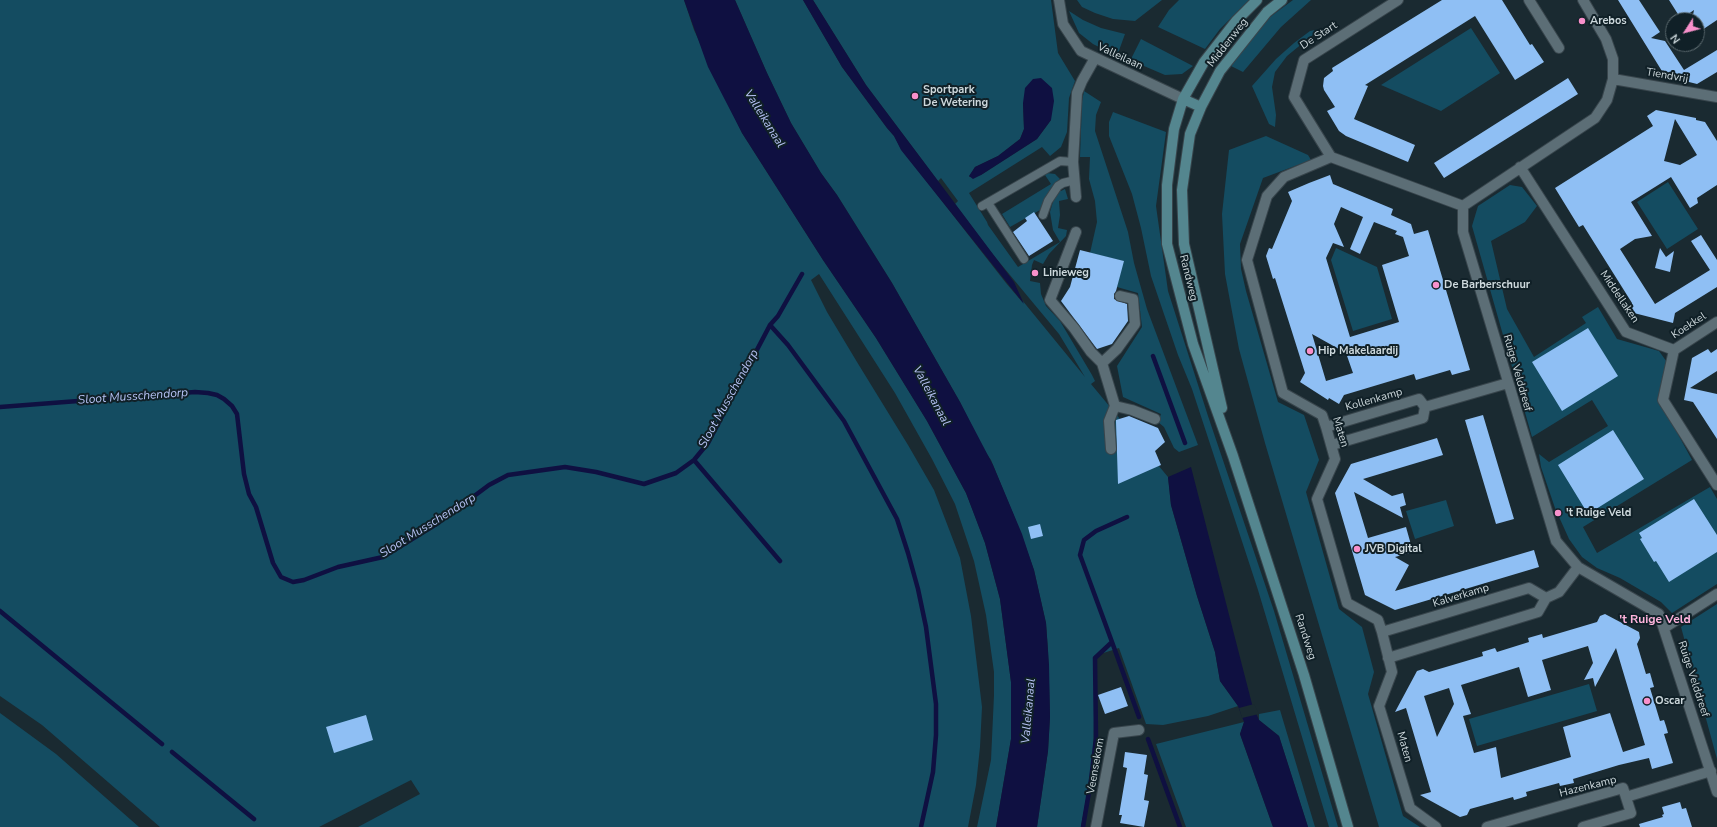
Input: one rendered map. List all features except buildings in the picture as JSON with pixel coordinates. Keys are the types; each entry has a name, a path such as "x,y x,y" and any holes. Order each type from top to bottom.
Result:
{"main road":[{"name":"Middenweg","path":"1183,99 1204,62 1236,21 1257,0"},
{"name":"Middenweg","path":"1201,106 1220,71 1267,12 1282,0"},
{"name":"Valleilaan","path":"1183,99 1201,106"},
{"name":"Randweg","path":"1183,99 1174,129 1167,185 1167,244 1192,344 1234,456 1304,675 1348,827"},
{"name":"Randweg","path":"1201,106 1190,134 1182,190 1184,244 1206,344 1234,456"}],"street":[{"name":"Valleilaan","path":"1059,0 1063,24 1081,51 1183,99"},
{"name":"De Start","path":"1331,157 1294,97 1304,60 1398,0"},
{"path":"1529,0 1559,48"},
{"path":"1331,157 1463,206 1595,118 1607,100 1613,79 1613,59 1606,39 1582,0"},
{"path":"1076,197 1073,162 1077,93 1094,58"},
{"name":"Tiendvrij","path":"1613,79 1717,97"},
{"name":"Maten","path":"1331,157 1284,177 1267,196 1247,260 1283,393 1322,415 1335,459 1317,499 1347,603 1378,620 1382,632 1392,672 1379,706 1410,808 1436,827"},
{"name":"Middellaken","path":"1520,167 1626,332 1674,350"},
{"name":"Ruige Velddreef","path":"1463,206 1463,232 1556,541 1578,567 1659,614 1717,792"},
{"path":"1076,232 1050,300 1074,328 1091,352 1102,363 1115,406 1109,421 1111,449"},
{"path":"1102,363 1117,350 1135,324 1133,299 1120,296"},
{"name":"Koekkel","path":"1674,350 1717,322"},
{"path":"1674,350 1663,400 1717,485"},
{"path":"1332,445 1423,418 1425,408 1508,383"},
{"name":"Kollenkamp","path":"1326,427 1419,400 1425,408"},
{"path":"1115,406 1132,410 1155,419"},
{"path":"1388,658 1538,612 1546,598 1559,592 1578,567"},
{"name":"Kalverkamp","path":"1382,632 1529,588 1546,598"},
{"path":"1664,628 1717,594"},
{"name":"Veensekom","path":"1096,827 1114,733 1139,730"},
{"path":"1626,797 1711,771"},
{"name":"Hazenkamp","path":"1487,827 1623,788 1630,813 1583,827"}],"lane":[{"path":"1024,259 998,219 985,204 1060,161 1073,162"},
{"path":"1043,215 1048,200 1058,186 1075,180"}],"shaded area":[{"path":"0,0 684,0 694,30 742,133 823,260 876,338 927,421 966,493 973,511 985,543 1000,599 1011,682 1011,739 996,827 977,827 991,760 994,672 986,615 974,561 955,504 932,459 895,393 819,274 811,280 827,312 934,490 960,558 971,616 982,707 976,785 968,827 358,827 420,794 411,780 319,827 160,827 42,725 0,696"},
{"path":"735,0 803,0 842,67 894,136 902,150 1006,283 1023,303 1022,300 1085,377 1059,334 990,251 955,204 958,201 941,178 938,181 866,85 813,0 1051,0 1058,53 1075,81 1069,98 1067,132 1061,147 1050,156 1042,147 969,193 988,225 1018,267 1060,242 1053,230 1050,212 1054,198 1060,190 1065,189 1068,199 1059,201 1060,215 1058,228 1067,230 1066,236 1049,254 1043,264 1034,260 1030,281 1040,283 1041,294 1046,306 1060,321 1092,375 1095,381 1091,384 1168,477 1171,505 1215,652 1220,681 1238,706 1208,716 1163,725 1146,724 1119,648 1094,656 1093,760 1081,827 1037,827 1048,751 1050,717 1046,623 1034,570 991,460 982,447 960,402 892,283 837,195 821,173 791,123","holes":["1023,103 1051,120 1037,139 981,175 969,177 975,167 998,156 1020,139 1024,129"]},
{"path":"1077,0 1162,0 1135,21 1113,19 1095,13 1082,7"},
{"path":"1179,0 1249,0 1220,29 1205,49 1158,27 1169,10"},
{"path":"1293,0 1311,0 1281,27 1243,72 1231,66 1249,41 1270,17"},
{"path":"1069,11 1083,20 1101,28 1125,34 1117,56 1093,44 1079,33"},
{"path":"1471,28 1500,73 1441,111 1381,85"},
{"path":"1320,29 1287,56 1275,72 1272,87 1276,115 1275,127 1269,124 1252,86 1276,59 1294,43 1310,31"},
{"path":"1141,39 1193,66 1182,74 1165,75 1144,66 1131,59"},
{"path":"1084,91 1101,102 1096,115 1095,131 1128,232 1134,263 1147,309 1198,445 1179,452 1174,448 1164,427 1158,422 1161,414 1123,397 1117,366 1142,327 1138,293 1117,287 1123,261 1090,253 1097,222 1095,201 1089,179 1090,157 1080,157 1082,101"},
{"path":"1113,112 1166,132 1156,206 1168,291 1208,416 1274,611 1338,827 1329,827 1258,590 1192,389 1178,355 1151,276 1132,194 1109,136 1109,122"},
{"path":"1266,136 1308,155 1311,160 1263,178 1240,244 1241,269 1278,402 1304,415 1319,460 1306,492 1339,609 1362,627 1374,672 1368,694 1403,816 1420,827 1379,827 1265,443 1239,349 1225,274 1222,214 1229,150"},
{"path":"1047,173 1055,174 1060,179 1051,188 1040,210 1010,227 1002,214 1051,184 1045,175"},
{"path":"1668,182 1698,229 1667,249 1637,202"},
{"path":"1510,185 1522,187 1537,206 1525,222 1491,241 1507,309 1534,357 1586,323 1582,317 1598,307 1617,339 1659,351 1669,365 1660,401 1692,460 1583,527 1597,553 1710,487 1717,499 1717,584 1672,613 1661,602 1620,578 1597,568 1582,557 1569,539 1555,508 1541,467 1539,454 1549,462 1608,426 1592,400 1532,437 1472,226 1478,206"},
{"path":"1336,248 1377,267 1392,319 1353,331 1331,260"},
{"path":"1446,500 1454,526 1415,539 1406,511"},
{"path":"1717,604 1717,759 1681,627"},
{"path":"1589,684 1597,711 1477,746 1469,719"},
{"path":"1280,710 1315,827 1308,827 1279,736 1259,720 1259,714"},
{"path":"0,713 56,754 139,827 0,827"},
{"path":"1244,722 1240,734 1273,827 1186,827 1156,744"}],"water":[{"name":"Valleikanaal","path":"684,0 735,0 791,123 821,173 837,195 892,283 960,402 993,465 1022,534 1034,570 1046,623 1049,665 1050,717 1048,751 1037,827 996,827 1011,739 1011,682 1000,599 985,543 966,493 927,421 876,338 823,260 742,133 708,67"},
{"path":"803,0 813,0 866,85 1014,282 1024,304 901,150 894,136 842,67"},
{"path":"1041,78 1052,88 1054,101 1051,120 1037,139 973,179 969,176 975,167 998,156 1020,139 1024,129 1023,103 1025,88 1033,79"},
{"path":"1191,467 1252,704 1259,720 1279,736 1308,827 1273,827 1240,734 1244,722 1238,706 1220,681 1215,652 1171,505 1168,477"}],"pier":[{"path":"1254,704 1259,714 1242,718 1239,708"}],"waterway":[{"name":"Sloot Musschendorp","path":"0,407 195,392 217,395 224,399 232,406 237,414 244,474 249,494 256,507 273,563 281,577 293,582 304,580 338,567 383,557 438,523 489,485 508,475 565,467 596,472 644,484 676,473 694,460 708,443 770,325 778,316 802,274"},
{"path":"770,325 788,345 844,421 897,519 908,553 918,589 926,627 936,704 936,735 933,772 921,827"},
{"path":"1153,356 1185,443"},
{"path":"694,460 780,561"},
{"path":"1083,827 1096,738 1095,658 1112,642 1080,555 1084,540 1096,531 1127,517"},
{"path":"0,611 162,744"},
{"path":"1112,642 1139,717"},
{"path":"1148,739 1180,827"},
{"path":"172,752 254,819"}],"place":[{"name":"Arebos","path":"1582,21"},
{"name":"Sportpark De Wetering","path":"915,96"},
{"name":"Linieweg","path":"1035,273"},
{"name":"De Barberschuur","path":"1436,285"},
{"name":"Hip Makelaardij","path":"1310,351"},
{"name":"'t Ruige Veld","path":"1558,513"},
{"name":"JVB Digital","path":"1357,549"},
{"name":"Oscar","path":"1647,701"}],"district":[{"name":"'t Ruige Veld","path":"1655,620"}]}
